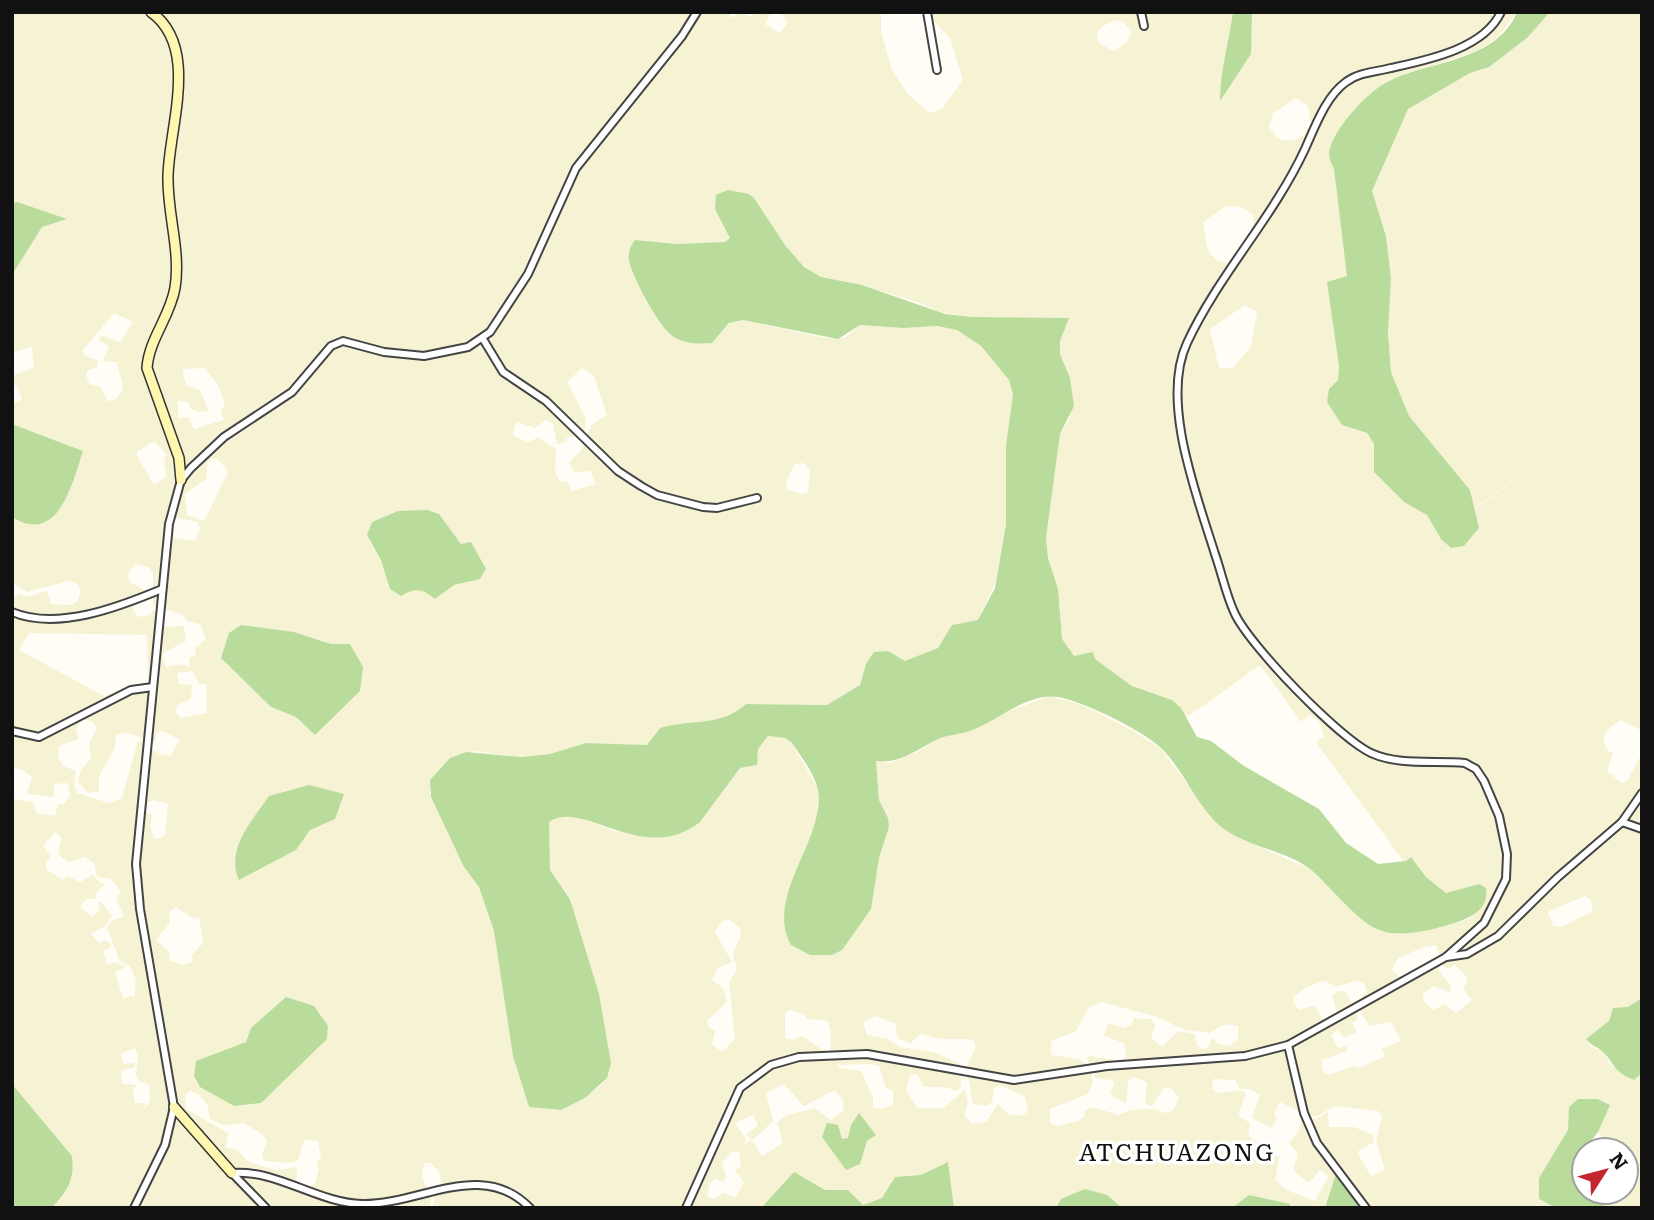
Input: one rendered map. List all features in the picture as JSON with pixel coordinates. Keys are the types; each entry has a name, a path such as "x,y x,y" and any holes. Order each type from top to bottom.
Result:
{"street":[{"path":"134,1208 165,1145 174,1107 136,885 137,840 150,736 169,524 181,480 179,458 147,368 148,353 169,312 178,262 168,176 179,81 177,59 166,28 151,12"},
{"path":"181,480 224,437 292,392 331,346 351,342 384,352 424,355 449,352 483,339 497,325 520,290 576,168 682,36 697,12"},
{"path":"926,12 937,70"},
{"path":"1141,12 1143,26"},
{"path":"686,1208 740,1088 771,1065 799,1057 867,1054 1014,1080 1107,1066 1206,1061 1288,1045 1446,957 1484,923 1506,879 1504,835 1493,797 1476,769 1465,763 1389,760 1354,742 1337,729 1252,640 1236,615 1224,585 1198,500 1184,439 1177,382 1180,361 1201,314 1269,216 1318,121 1345,82 1362,74 1404,65 1468,44 1486,32 1501,12"},
{"path":"483,339 503,372 546,401 618,471 641,486 657,495 703,507 717,508 757,498"},
{"path":"12,612 27,618 93,614 162,589"},
{"path":"12,730 39,737 131,690 153,687"},
{"path":"1446,957 1467,954 1498,936 1558,877 1622,822 1642,793"},
{"path":"1622,822 1642,828"},
{"path":"1288,1045 1304,1113 1317,1143 1366,1208"},
{"path":"174,1107 266,1208"},
{"path":"232,1173 253,1173 358,1204 385,1203 467,1185 493,1185 515,1193 530,1208"}],"shaded area":[{"path":"12,12 727,12 733,18 739,12 751,17 756,12 771,12 765,24 779,33 788,23 780,12 881,12 881,31 892,70 908,94 929,113 942,109 963,80 950,38 925,12 1517,12 1498,37 1477,51 1389,80 1356,108 1333,141 1329,155 1334,169 1348,276 1328,282 1339,366 1342,425 1367,433 1374,444 1375,473 1404,502 1427,515 1441,539 1452,548 1464,546 1479,528 1474,510 1569,440 1474,509 1470,490 1409,416 1391,372 1388,333 1391,278 1386,236 1372,191 1374,185 1407,109 1470,73 1489,67 1527,38 1550,12 1642,12 1642,735 1639,729 1621,720 1604,735 1604,741 1608,751 1613,752 1607,771 1622,783 1628,780 1642,753 1642,998 1586,1039 1591,1047 1603,1051 1610,1064 1634,1080 1642,1073 1642,1208 1602,1208 1640,1206 1640,1136 1601,1136 1598,1132 1610,1104 1598,1099 1578,1099 1569,1107 1568,1130 1562,1144 1539,1178 1539,1199 1556,1208 1290,1208 1289,1204 1250,1195 1232,1208 433,1208 435,1192 441,1187 440,1173 431,1163 424,1163 422,1177 431,1195 430,1208 51,1208 65,1194 72,1156 12,1084 12,799 33,802 37,813 55,816 58,805 65,803 70,796 68,783 54,784 54,797 27,794 32,777 21,769 12,768 12,600 19,594 27,597 47,591 51,604 71,605 77,602 81,590 77,584 68,581 27,592 12,582 12,517 15,519 83,451 12,424 12,404 22,399 16,385 12,386 12,376 34,367 32,347 12,352 12,275 42,227 66,219 12,203","holes":["1116,20 1122,21 1132,32 1126,43 1114,51 1100,44 1098,31 1103,26","1296,98 1308,106 1311,123 1304,135 1292,141 1278,139 1269,127 1273,113","749,194 804,267 821,277 862,285 920,303 939,312 972,317 1060,341 1060,354 1070,378 1070,419 1060,434 1046,538 1048,558 1058,589 1062,639 1068,651 1074,656 1087,655 1132,686 1172,700 1186,718 1260,665 1301,722 1309,715 1319,721 1324,737 1316,742 1404,862 1411,857 1426,877 1446,893 1479,884 1483,906 1469,919 1438,928 1400,934 1380,931 1308,868 1239,838 1213,819 1161,749 1132,730 1082,705 1050,696 1001,714 975,729 937,739 919,751 890,763 876,761 879,800 888,818 889,827 879,858 790,889 817,818 818,789 792,743 785,738 768,736 758,749 757,765 740,768 700,822 617,832 575,815 558,816 549,822 550,870 571,899 604,1082 585,1098 561,1110 529,1107 514,1056 494,931 479,887 464,867 429,792 472,751 522,757 550,754 586,743 647,745 660,728 721,720 736,713 746,704 827,705 860,685 866,664 888,651 905,661 912,659 938,648 952,625 978,620 996,581 1006,524 1006,446 1013,394 1009,380 981,346 957,330 937,326 903,328 860,325 845,338 825,338 743,320 730,323 712,343 651,309 629,260 635,240 677,244 725,242 730,239","1226,206 1241,207 1253,215 1254,230 1231,264 1217,261 1208,251 1203,222","1245,305 1257,312 1251,346 1233,368 1219,368 1210,329","114,313 133,322 120,342 100,335 99,341 109,346 103,361 117,362 123,388 117,398 108,402 100,386 90,385 86,375 87,371 97,367 98,360 85,356 83,350","204,368 217,383 225,403 221,413 224,420 194,429 188,417 178,418 178,401 188,402 191,409 198,412 209,411 200,390 186,385 182,369","582,368 594,376 607,415 591,425 581,451 569,462 574,472 591,471 596,484 571,491 567,481 560,482 555,472 556,449 538,437 528,443 513,435 516,422 535,428 546,420 553,424 557,444 564,443 568,437 578,437 585,432 586,419 567,382","154,441 166,454 164,464 167,476 154,485 137,456 137,452","212,458 219,460 228,472 204,521 187,515 185,494 207,478 207,463","794,464 806,464 810,472 808,492 801,494 788,490 786,483","398,511 439,514 461,544 480,579 454,585 436,599 425,590 412,589 401,596 390,589 381,560 367,536 372,522","174,517 197,522 200,528 195,541 174,538","135,564 149,567 153,573 153,605 200,624 206,639 195,648 196,655 189,658 190,667 181,664 166,667 162,654 186,641 184,626 163,627 161,612 154,610 149,615 139,617 134,612 133,604 137,599 145,600 148,593 130,582 127,575","294,632 331,644 350,644 315,735 296,717 271,707","29,633 147,635 148,685 131,686 104,696 19,650","192,671 200,684 206,683 207,713 181,718 176,712 177,705 191,699 192,685 179,684 177,673","83,719 93,722 97,728 89,744 91,758 80,772 78,782 88,793 99,792 99,777 114,749 116,735 128,733 155,742 156,733 163,731 180,740 170,756 160,754 138,740 122,798 109,803 77,793 74,785 76,771 63,766 58,757 59,746 79,739 76,729","154,800 168,804 165,835 158,839 154,839 150,826 152,815 146,812 147,802","55,832 62,838 58,852 62,858 69,862 85,857 94,863 97,877 111,879 121,892 116,899 124,916 111,921 107,927 120,962 130,966 136,980 134,998 123,998 115,972 126,967 115,962 107,965 103,951 111,947 111,944 105,940 99,943 91,934 105,926 112,915 101,902 98,903 100,910 92,917 80,907 86,899 95,899 96,893 106,883 102,884 92,875 80,882 68,876 63,880 46,869 46,862 51,857 43,846","1585,896 1590,899 1593,911 1562,927 1553,926 1548,912","176,907 194,919 199,916 203,943 192,955 193,962 182,965 169,960 170,953 156,940 169,924 170,911","729,919 740,928 741,935 733,954 737,969 729,982 735,1039 722,1052 712,1044 715,1031 709,1027 707,1021 727,1002 723,988 712,980 718,968 732,962 715,932 722,921","1436,945 1443,966 1449,969 1455,965 1466,976 1467,983 1463,989 1472,1000 1456,1013 1445,1004 1433,1010 1423,1001 1423,994 1434,986 1449,992 1451,986 1434,964 1402,979 1392,970 1398,958","1323,981 1337,986 1358,981 1364,983 1367,990 1359,1001 1362,1015 1370,1026 1391,1022 1401,1041 1382,1049 1385,1056 1360,1068 1354,1066 1328,1075 1324,1073 1321,1060 1348,1051 1346,1046 1338,1048 1331,1035 1337,1030 1344,1037 1357,1032 1352,1023 1357,1020 1356,1010 1345,992 1338,991 1332,995 1338,1015 1325,1022 1314,1005 1300,1010 1293,998 1303,989","1102,1002 1157,1017 1185,1030 1210,1033 1225,1024 1238,1026 1238,1039 1230,1046 1219,1044 1212,1038 1205,1049 1197,1046 1195,1034 1178,1031 1162,1047 1151,1038 1155,1025 1151,1019 1134,1018 1131,1025 1124,1028 1108,1023 1104,1036 1124,1043 1126,1057 1120,1061 1089,1056 1087,1059 1094,1068 1095,1078 1112,1080 1114,1084 1110,1094 1126,1104 1128,1081 1134,1077 1147,1082 1145,1103 1152,1106 1163,1089 1170,1087 1179,1098 1173,1110 1166,1113 1152,1109 1131,1110 1119,1115 1092,1107 1085,1110 1084,1117 1078,1121 1057,1126 1050,1123 1050,1109 1088,1094 1093,1081 1090,1068 1079,1059 1051,1055 1051,1041 1076,1031 1089,1007","789,1010 802,1013 807,1019 828,1021 831,1031 830,1055 802,1036 792,1040 785,1038 785,1014","875,1016 896,1024 897,1038 910,1044 920,1034 941,1039 969,1039 975,1042 975,1049 966,1068 973,1104 987,1106 992,1102 994,1089 999,1085 1025,1097 1028,1111 1022,1116 1008,1114 998,1104 986,1122 973,1124 964,1115 968,1103 965,1089 944,1108 917,1108 906,1090 910,1075 917,1074 924,1087 945,1087 957,1091 961,1086 960,1064 934,1052 900,1047 888,1039 867,1035 863,1022","135,1048 138,1056 136,1074 139,1081 149,1085 149,1104 140,1112 147,1103 135,1103 133,1089 137,1085 123,1084 121,1078 121,1071 135,1067 135,1063 124,1064 121,1054","837,1065 879,1066 886,1088 893,1091 893,1105 873,1108 873,1097 861,1071 840,1068","1213,1079 1235,1080 1240,1089 1250,1089 1260,1095 1252,1118 1271,1128 1277,1119 1274,1113 1280,1102 1308,1116 1318,1116 1335,1106 1378,1111 1382,1116 1376,1142 1385,1170 1371,1176 1357,1152 1374,1142 1373,1135 1354,1127 1329,1127 1328,1112 1318,1118 1301,1120 1299,1130 1289,1143 1298,1154 1293,1170 1309,1183 1320,1170 1329,1176 1315,1201 1287,1190 1275,1180 1279,1157 1248,1136 1250,1123 1238,1116 1246,1093 1240,1090 1217,1093 1212,1089","784,1084 804,1106 835,1090 844,1102 843,1111 831,1120 815,1108 785,1116 777,1123 783,1143 762,1156 754,1143 749,1141 744,1145 746,1139 735,1123 753,1115 758,1126 746,1134 752,1141 773,1121 766,1093","190,1091 197,1093 207,1104 210,1119 223,1125 244,1123 263,1135 267,1141 262,1154 264,1161 292,1163 298,1160 304,1140 318,1141 321,1156 317,1162 319,1169 315,1183 309,1187 296,1181 297,1167 275,1170 247,1161 239,1151 226,1147 228,1133 186,1109 185,1095","739,1151 741,1166 735,1170 744,1183 735,1197 724,1193 713,1199 707,1196 710,1183 716,1179 723,1182 726,1176 722,1162 732,1152"]}],"green space":[{"path":"1233,12 1252,12 1251,54 1220,101 1223,68"},
{"path":"1517,12 1550,12 1527,38 1489,67 1470,73 1408,109 1372,191 1386,236 1391,278 1388,333 1391,372 1409,416 1470,490 1479,528 1464,546 1451,548 1441,539 1427,515 1404,502 1374,472 1374,444 1367,433 1342,425 1327,402 1329,389 1338,380 1339,366 1327,282 1347,276 1334,169 1329,154 1331,144 1344,122 1382,85 1479,50 1494,41 1507,28"},
{"path":"728,190 749,194 754,198 785,245 804,267 821,277 862,285 945,314 972,317 1069,318 1060,341 1060,354 1070,378 1074,406 1060,434 1046,538 1048,558 1058,589 1062,639 1074,656 1093,652 1095,659 1132,686 1172,700 1181,708 1197,737 1211,741 1244,766 1319,809 1346,843 1378,864 1406,861 1411,857 1426,877 1446,893 1479,884 1486,888 1484,904 1480,909 1460,921 1422,931 1397,933 1373,927 1354,913 1310,869 1222,828 1205,810 1169,757 1153,742 1097,710 1058,697 1047,697 1026,702 985,725 939,739 899,759 876,761 879,800 888,818 889,827 879,858 871,909 842,950 832,955 810,955 791,945 785,926 785,907 813,828 818,809 818,790 811,772 792,743 785,738 768,736 758,749 757,765 740,768 700,822 679,834 657,838 636,835 579,818 563,817 549,822 550,870 570,899 599,994 611,1063 607,1078 585,1098 561,1110 529,1107 513,1056 494,931 479,887 464,867 431,797 430,780 450,758 466,752 522,757 550,754 586,743 647,745 660,728 716,719 746,704 827,705 860,685 866,664 874,652 888,651 905,661 938,648 952,625 978,620 995,588 1006,524 1006,446 1013,394 1009,380 981,346 957,330 937,326 903,328 860,325 838,339 743,320 729,323 712,343 693,343 674,337 661,324 631,269 629,258 632,245 635,240 677,244 725,242 730,238 715,209 716,195"},
{"path":"17,202 67,219 42,227 12,275 12,203"},
{"path":"12,424 83,451 61,507 52,517 41,523 28,524 12,517"},
{"path":"427,510 439,514 461,544 471,542 486,569 480,579 454,585 435,599 419,590 401,596 390,589 381,560 367,535 372,522 398,511"},
{"path":"241,625 294,632 331,644 350,644 363,667 360,691 315,735 296,717 271,707 221,658 229,633"},
{"path":"309,785 344,794 335,819 310,830 296,850 239,880 235,857 238,846 248,825 269,796"},
{"path":"286,997 314,1006 328,1026 327,1039 261,1103 234,1106 200,1087 194,1076 196,1061 246,1042 251,1028"},
{"path":"1642,998 1642,1073 1634,1080 1619,1071 1602,1051 1586,1039 1609,1021 1613,1008 1628,1007"},
{"path":"12,1084 72,1156 69,1185 51,1208 12,1208"},
{"path":"1578,1099 1598,1099 1610,1105 1595,1136 1570,1136 1570,1206 1603,1206 1602,1208 1556,1208 1539,1199 1539,1178 1568,1130 1569,1107"},
{"path":"859,1113 876,1135 867,1141 860,1164 846,1170 822,1137 827,1123 838,1125 842,1139 848,1138 851,1125"},
{"path":"948,1162 954,1208 761,1208 794,1172 825,1190 848,1190 863,1205 882,1198 895,1177 921,1175"},
{"path":"1336,1174 1362,1208 1325,1208"},
{"path":"1085,1189 1107,1195 1122,1208 1056,1208 1061,1199"},
{"path":"1249,1195 1290,1204 1290,1208 1232,1208"}],"district":[{"name":"ATCHUAZONG","path":"1177,1150"}]}
